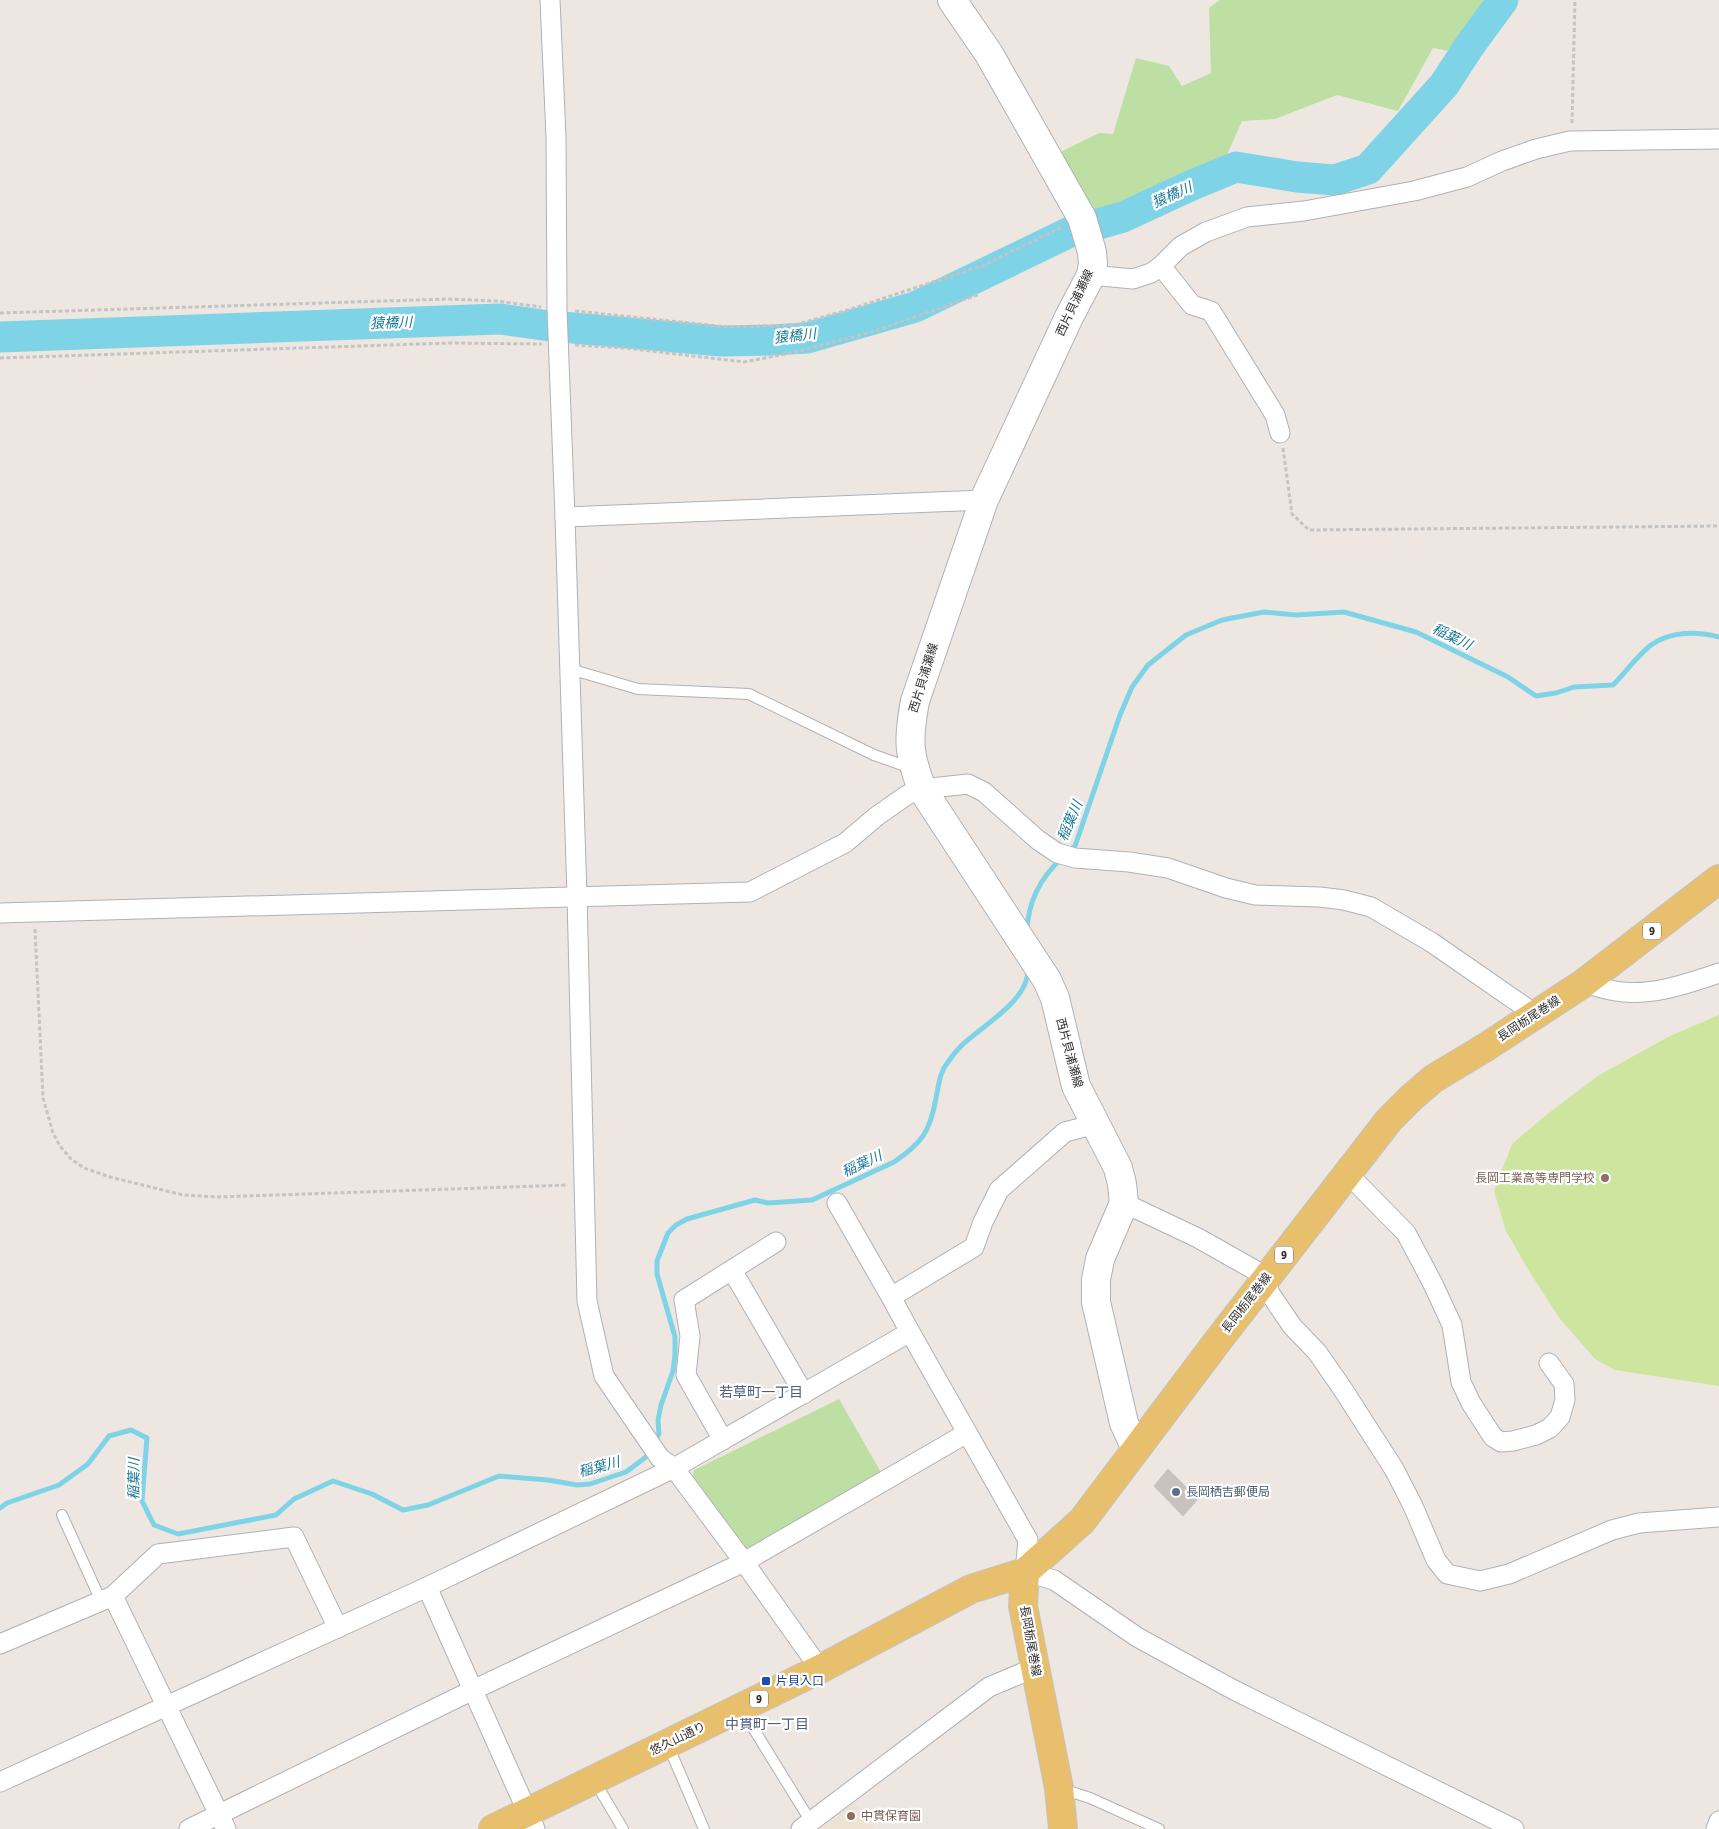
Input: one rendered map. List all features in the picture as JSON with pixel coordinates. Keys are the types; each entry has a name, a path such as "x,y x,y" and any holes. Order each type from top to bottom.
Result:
{"main road":[{"name":"西片貝浦瀬線","path":"952,0 989,54 1082,218 1092,252 1093,264 1091,275 1069,317 984,500 915,701 910,751 918,779 1047,980 1055,998 1076,1086 1118,1168 1124,1203"},
{"name":"長岡栃尾巻線","path":"1063,1829 1059,1788 1023,1606 1025,1572 1082,1521 1388,1120 1433,1079 1584,984 1719,879"},
{"path":"1124,1203 1100,1259 1096,1280 1096,1302 1124,1423 1136,1450"},
{"name":"悠久山通り","path":"493,1829 532,1820 593,1780 820,1669 971,1589 1025,1572"}],"street":[{"path":"550,0 556,137 557,309 577,896 587,1301 604,1376 647,1438 744,1562 820,1669"},
{"path":"1091,275 1133,279 1151,273 1181,246 1206,232 1246,217 1304,211 1414,191 1467,177 1502,161 1536,149 1570,141 1719,139"},
{"path":"1160,266 1192,305 1212,311 1275,415 1280,433"},
{"path":"565,517 984,500"},
{"path":"0,913 35,910 750,892 845,843 877,816 907,795 918,779 968,784 984,792 1038,840 1057,853 1075,858 1129,862 1168,868 1226,888 1255,895 1320,897 1344,900 1371,907 1431,942 1535,1014"},
{"path":"1584,984 1616,991 1637,992 1661,990 1719,973"},
{"path":"891,1297 974,1247 983,1222 1000,1190 1065,1132 1096,1124"},
{"path":"1348,1174 1406,1233 1452,1325 1461,1382 1471,1403 1493,1437 1501,1442 1536,1435 1550,1428 1560,1417 1565,1400 1564,1384 1549,1364"},
{"path":"837,1203 1028,1540 1025,1572 1054,1580 1137,1637 1232,1689 1514,1829"},
{"path":"1124,1203 1198,1238 1267,1277 1269,1292 1292,1326 1317,1352 1394,1469 1413,1506 1436,1560 1448,1574 1480,1581 1509,1574 1612,1530 1639,1523 1719,1517"},
{"path":"723,1440 686,1375 690,1336 684,1300 776,1242"},
{"path":"732,1270 804,1394"},
{"path":"0,1782 427,1588 667,1463 723,1440 910,1332"},
{"path":"189,1829 223,1822 473,1690 744,1562 967,1433"},
{"path":"0,1644 107,1598 158,1554 294,1537 338,1628"},
{"path":"427,1588 532,1820"},
{"path":"107,1598 166,1706 223,1822"},
{"path":"806,1825 989,1687 1034,1668"},
{"path":"1716,1829 1719,1821"}],"lane":[{"path":"570,669 638,689 749,694 874,755 918,779"},
{"path":"62,1515 107,1598"},
{"path":"741,1708 806,1825"},
{"path":"668,1744 704,1829"},
{"path":"593,1780 623,1829"},
{"path":"1059,1788 1090,1798 1159,1829"}],"path":[{"path":"1570,141 1573,113 1576,0"},
{"path":"0,313 449,299 496,301 728,327 794,325 848,310 984,265 1082,218"},
{"path":"0,358 450,343 558,344 625,348 744,362 796,352 875,331 980,294"},
{"path":"1280,433 1292,514 1309,530 1719,526"},
{"path":"35,910 43,1098 53,1133 60,1146 71,1159 84,1168 110,1177 183,1195 217,1197 584,1184"}],"shaded area":[{"name":"中貫保育園","path":"855,1802 874,1829 820,1829"}],"green space":[{"path":"1220,0 1515,0 1477,56 1433,48 1398,111 1337,95 1275,119 1242,121 1223,164 1101,215 1083,203 1054,155 1099,133 1113,134 1136,58 1169,66 1182,86 1211,73 1209,8"},
{"name":"長岡工業高等専門学校","path":"1719,1015 1719,1386 1615,1370 1595,1359 1560,1319 1529,1271 1506,1231 1494,1191 1512,1144 1545,1116 1599,1075 1670,1036"},
{"path":"839,1399 882,1474 747,1552 692,1482 694,1470"}],"building":[{"path":"1168,1469 1198,1499 1183,1516 1154,1486"}],"waterway":[{"name":"猿橋川","path":"0,337 500,319 550,326 721,341 807,338 915,307 1070,232 1123,217 1236,167 1297,177 1335,180 1368,169 1444,85 1503,0"},
{"name":"稲葉川","path":"1068,852 1075,846 1120,715 1132,687 1148,665 1186,635 1222,620 1264,612 1296,615 1344,612 1416,632 1508,677 1536,696 1556,693 1574,687 1613,685 1646,649 1667,637 1693,633 1719,637"},
{"name":"稲葉川","path":"1027,931 1030,910 1037,891 1047,874 1062,858"},
{"name":"稲葉川","path":"654,1442 659,1434 658,1420 661,1405 673,1371 675,1354 675,1337 657,1274 657,1261 668,1233 676,1225 687,1219 755,1200 768,1203 812,1200 894,1162 904,1155 923,1136 931,1120 940,1079 945,1066 962,1045 1013,1002 1021,992 1028,970"},
{"name":"稲葉川","path":"0,1508 7,1503 59,1485 88,1464 109,1436 131,1430 147,1438 142,1501 154,1525 178,1534 276,1515 294,1499 333,1481 372,1494 403,1510 428,1505 499,1476 548,1480 577,1485 590,1484 626,1472 646,1457 650,1450"}],"place":[{"name":"長岡工業高等専門学校","path":"1605,1178"},
{"name":"長岡栖吉郵便局","path":"1176,1492"},
{"name":"片貝入口","path":"766,1681"},
{"name":"中貫保育園","path":"851,1816"}],"district":[{"name":"若草町一丁目","path":"761,1392"},
{"name":"中貫町一丁目","path":"767,1724"}]}
